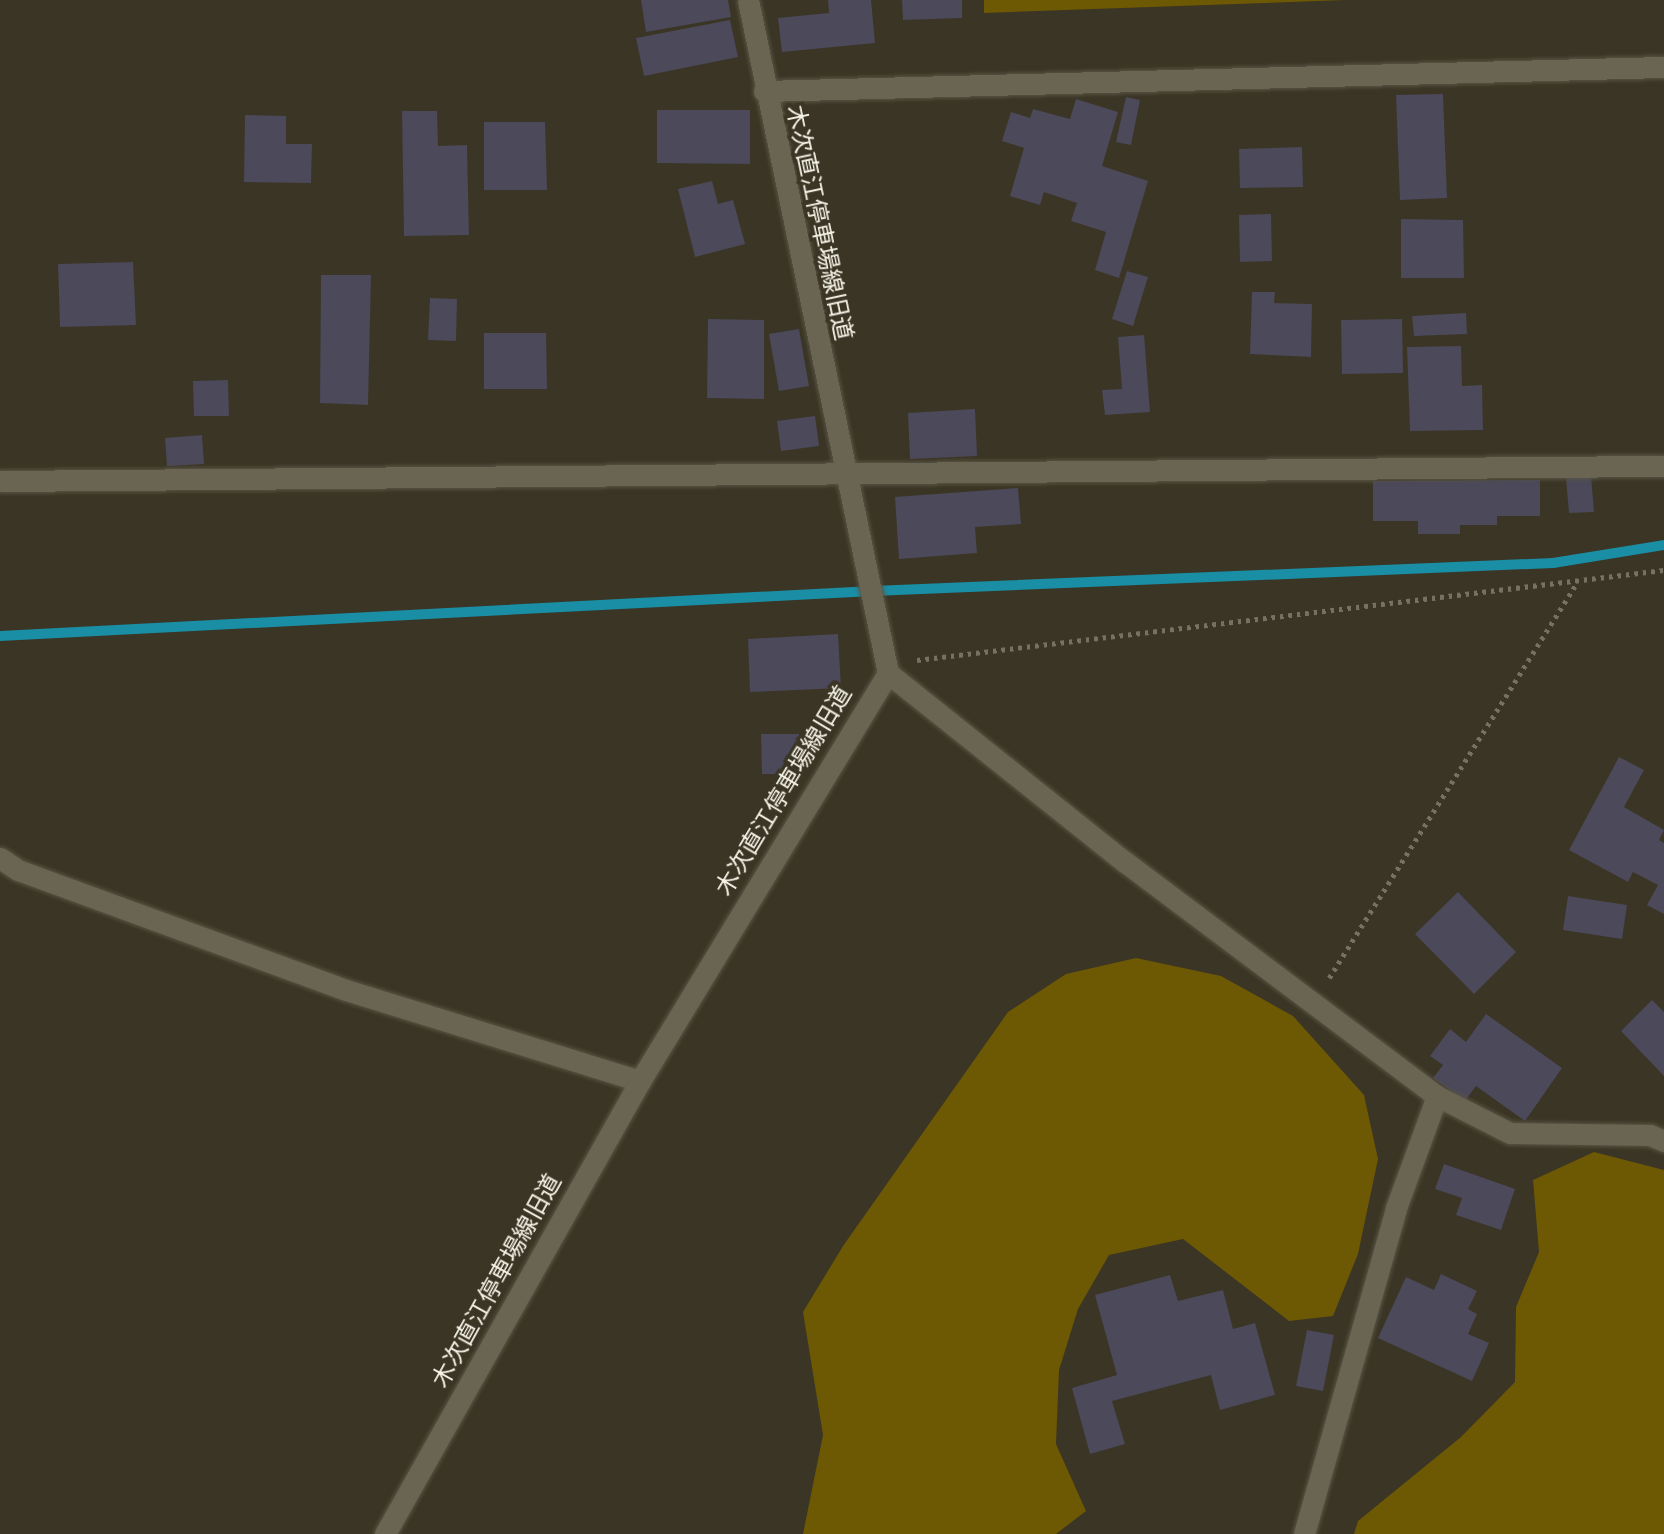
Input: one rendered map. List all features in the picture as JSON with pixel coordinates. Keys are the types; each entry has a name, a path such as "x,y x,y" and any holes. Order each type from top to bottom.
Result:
{"street":[{"name":"木次直江停車場線旧道","path":"385,1534 640,1081 887,668 764,91 748,0"},
{"path":"764,91 1664,67"},
{"path":"0,481 1664,466"},
{"path":"887,668 1125,862 1437,1096 1510,1133 1650,1135 1664,1141"},
{"path":"0,858 18,870 346,990 640,1081"},
{"path":"1304,1534 1396,1208 1437,1096"}],"path":[{"path":"887,668 1664,570"},
{"path":"1313,1003 1578,582"}],"shaded area":[{"path":"984,0 1345,0 984,13"},
{"path":"1136,958 1221,976 1293,1016 1364,1095 1378,1159 1358,1254 1333,1316 1289,1321 1183,1239 1109,1255 1078,1309 1059,1370 1056,1444 1086,1511 1056,1534 803,1534 823,1435 803,1312 843,1246 1008,1012 1066,974"},
{"path":"1594,1152 1664,1170 1664,1534 1354,1534 1358,1521 1461,1437 1515,1382 1516,1307 1539,1252 1533,1180"}],"building":[{"path":"641,0 728,0 731,17 646,32"},
{"path":"828,0 871,0 875,43 782,52 778,18 829,13"},
{"path":"902,0 962,0 962,18 903,20"},
{"path":"730,20 738,57 644,76 636,38"},
{"path":"1443,94 1447,198 1400,200 1396,95"},
{"path":"1126,97 1140,100 1131,145 1116,142"},
{"path":"1076,99 1118,112 1102,166 1148,181 1119,278 1095,270 1106,232 1071,221 1077,203 1044,192 1040,205 1010,196 1024,148 1002,141 1011,112 1030,118 1033,109 1070,119"},
{"path":"657,110 750,110 750,164 657,163"},
{"path":"402,111 437,111 438,146 467,145 469,235 404,236"},
{"path":"245,115 286,116 286,144 312,144 311,183 244,182"},
{"path":"484,122 545,122 547,190 484,190"},
{"path":"1302,147 1303,187 1240,188 1239,149"},
{"path":"712,181 718,204 733,200 745,244 695,257 678,189"},
{"path":"1271,214 1272,261 1240,262 1239,215"},
{"path":"1401,219 1463,220 1464,278 1401,278"},
{"path":"133,262 136,325 60,327 58,264"},
{"path":"1127,271 1148,277 1133,326 1112,319"},
{"path":"321,275 371,275 368,405 320,403"},
{"path":"1252,292 1275,292 1274,303 1312,304 1311,357 1250,354"},
{"path":"430,298 457,299 456,341 428,340"},
{"path":"1466,313 1467,334 1414,336 1412,316"},
{"path":"708,319 764,320 764,399 707,398"},
{"path":"1402,319 1403,373 1342,374 1341,320"},
{"path":"799,329 809,386 779,391 769,334"},
{"path":"484,333 546,333 547,389 484,389"},
{"path":"1144,335 1150,412 1105,415 1102,390 1122,389 1118,337"},
{"path":"1461,346 1462,386 1482,385 1483,430 1410,431 1407,347"},
{"path":"228,380 229,416 194,416 193,381"},
{"path":"975,409 977,456 910,459 908,413"},
{"path":"815,416 819,446 781,451 777,421"},
{"path":"202,435 204,464 167,466 165,438"},
{"path":"1591,476 1594,512 1569,513 1566,478"},
{"path":"1540,480 1540,516 1497,516 1497,525 1460,525 1460,534 1418,534 1418,521 1373,521 1373,481"},
{"path":"1018,488 1021,524 975,527 977,553 899,559 895,497"},
{"path":"838,634 841,688 750,692 748,639"},
{"path":"761,734 799,734 799,774 762,774"},
{"path":"1619,757 1644,770 1624,807 1664,830 1659,840 1664,843 1664,914 1647,905 1658,885 1633,872 1628,882 1569,850"},
{"path":"1458,892 1516,952 1474,994 1415,934"},
{"path":"1568,896 1627,905 1622,939 1563,930"},
{"path":"1652,1000 1664,1012 1664,1076 1621,1031"},
{"path":"1486,1014 1562,1068 1525,1121 1476,1086 1465,1101 1433,1078 1443,1065 1430,1056 1450,1029 1466,1042"},
{"path":"1444,1164 1515,1189 1501,1230 1456,1215 1462,1198 1435,1189"},
{"path":"1441,1274 1477,1291 1468,1309 1477,1314 1468,1334 1489,1343 1472,1381 1378,1338 1406,1277 1434,1290"},
{"path":"1170,1275 1178,1301 1223,1290 1233,1329 1255,1323 1275,1395 1220,1410 1211,1375 1112,1401 1125,1444 1090,1454 1072,1388 1117,1375 1095,1295"},
{"path":"1307,1330 1334,1335 1323,1391 1296,1386"}],"waterway":[{"path":"0,636 873,591 1553,563 1664,545"}]}
